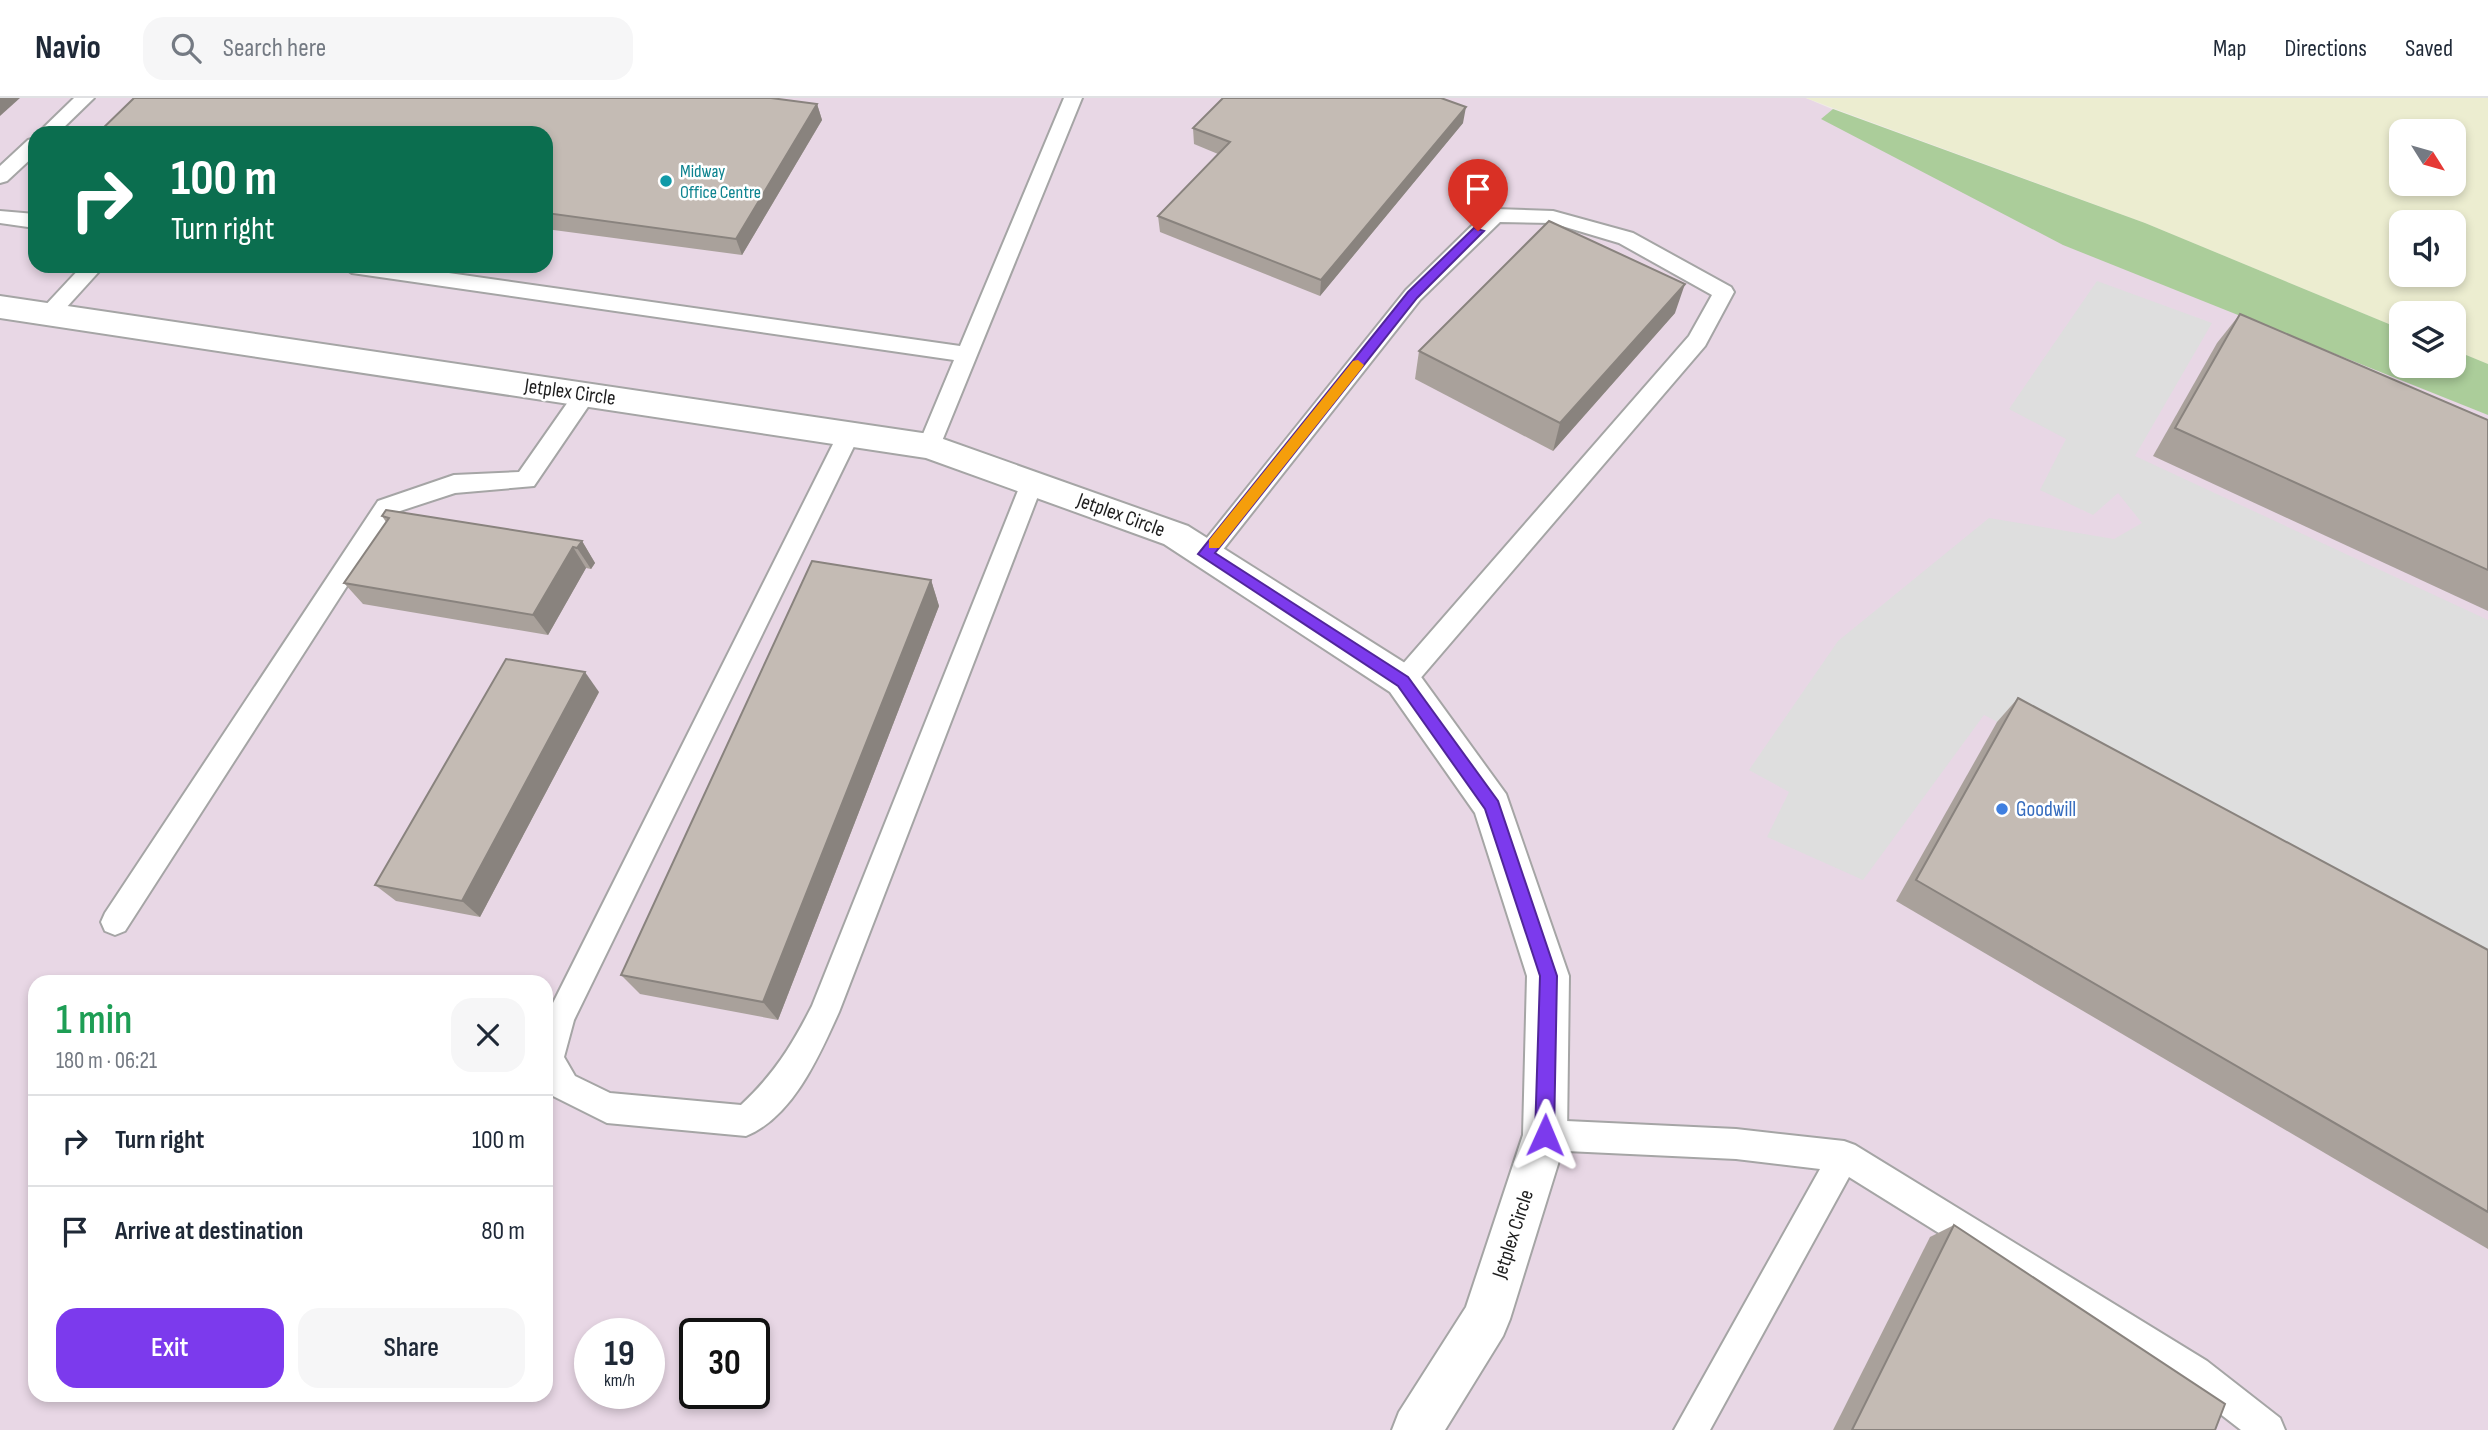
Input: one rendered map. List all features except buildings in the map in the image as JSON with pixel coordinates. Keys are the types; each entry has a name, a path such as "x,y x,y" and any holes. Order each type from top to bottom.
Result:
{"street":[{"name":"Jetplex Circle","path":"0,307 929,446 1175,535 1403,681 1492,806 1548,976 1545,1135 1486,1319 1417,1430"}],"lane":[{"path":"55,126 85,98"},
{"path":"929,446 1073,98"},
{"path":"0,177 28,151"},
{"path":"1206,554 1413,295 1495,215 1553,217 1626,238 1724,292 1697,341 1403,681"},
{"path":"0,216 28,220"},
{"path":"48,314 87,273"},
{"path":"400,273 968,355"},
{"path":"115,922 386,507 454,484 526,480 585,394"},
{"path":"553,1043 560,1018 849,434"},
{"path":"553,1065 564,1086 607,1108 746,1121 782,1087 804,1053 824,1012 1031,483"},
{"path":"1545,1135 1736,1144 1844,1156 2195,1373 2268,1430"},
{"path":"1691,1430 1844,1156"}],"shaded area":[{"path":"0,98 1806,98 2389,346 2389,378 2446,378 2488,389 2488,1430 0,1430"},
{"path":"2097,281 2212,323 2135,456 2488,620 2488,974 1984,715 1863,880 1767,837 1789,792 1749,770 1838,641 1989,518 2114,539 2142,523 2118,493 2093,515 2040,490 2066,439 2009,409"}],"green space":[{"path":"1806,98 2488,98 2488,364 2466,355 2466,301 2389,301 2389,324 2145,223"},
{"path":"1833,109 2145,223 2389,324 2389,375 2063,245 1821,119"},
{"path":"2466,355 2488,364 2488,415 2396,378 2466,378"}],"slow traffic":[{"path":"1214,544 1358,365"}],"place":[{"name":"Midway Office Centre","path":"666,181"},
{"name":"Goodwill","path":"2002,809"}],"route":[{"path":"1478,231 1413,295 1206,554 1403,681 1492,806 1548,976 1545,1135"}]}
